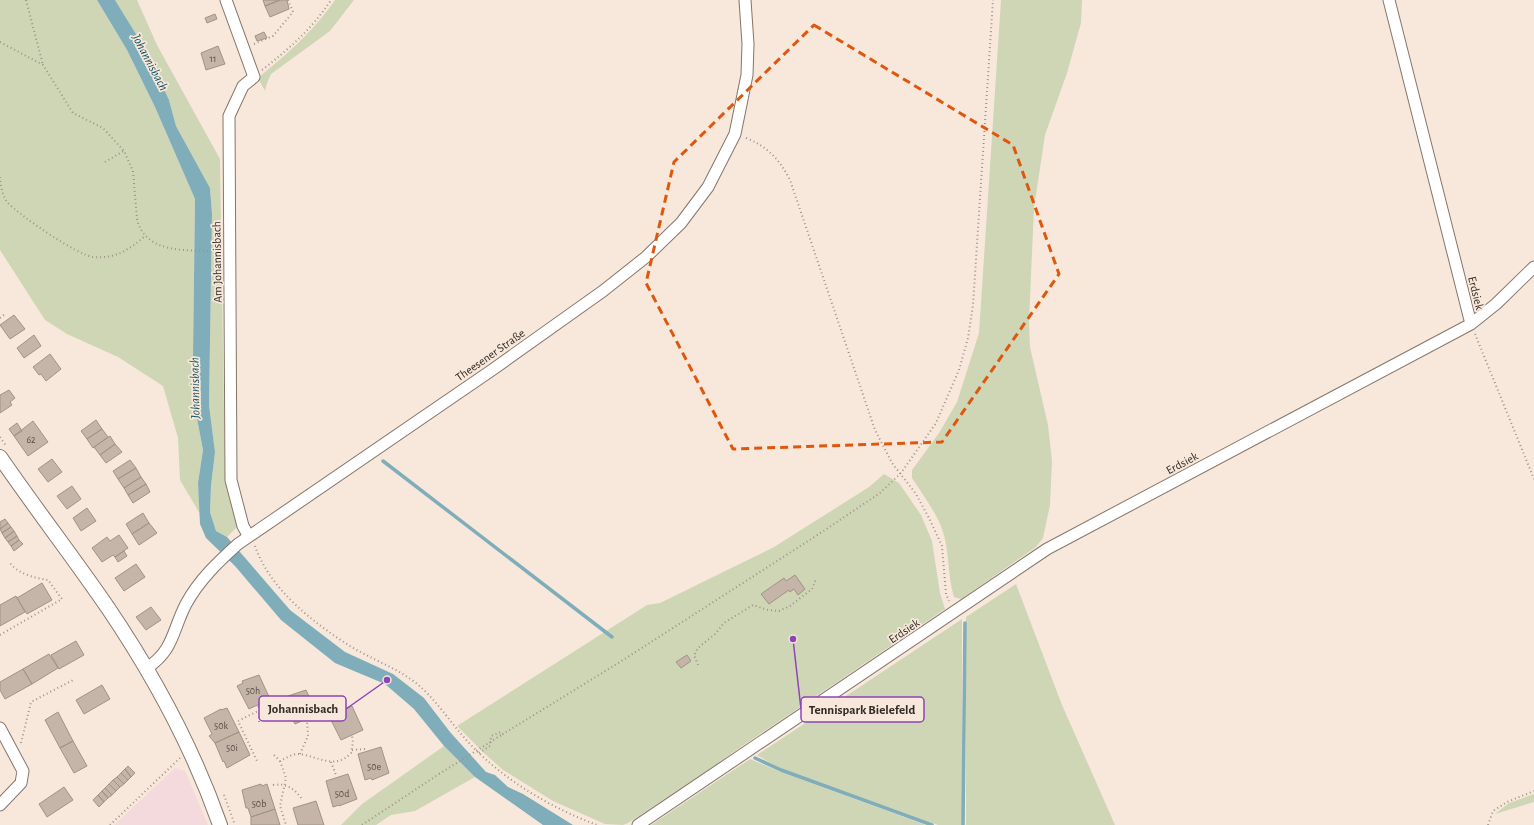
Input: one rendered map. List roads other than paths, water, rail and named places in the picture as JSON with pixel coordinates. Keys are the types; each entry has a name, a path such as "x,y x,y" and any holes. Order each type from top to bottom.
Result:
{"main road":[{"path":"0,457 108,608 147,668 190,749 220,825"}],"street":[{"name":"Am Johannisbach","path":"226,0 245,48 254,77 243,86 229,116 231,480 243,526 248,535"},
{"name":"Theesener Straße","path":"147,668 167,650 187,604 205,575 248,535 492,370 603,291 646,257 681,223 708,187 735,134 747,75 747,18 745,0"},
{"name":"Erdsiek","path":"638,825 1047,549 1470,324 1389,0"},
{"path":"1470,324 1496,304 1534,267"},
{"path":"0,728 17,757 23,771 21,783 0,805"}],"water":[{"path":"97,0 115,0 144,47 169,100 176,126 210,188 212,214 209,405 215,452 210,512 216,531 227,537 290,610 345,652 393,674 424,698 450,732 486,772 495,775 508,787 523,794 573,825 543,825 475,777 444,746 414,709 385,684 335,663 281,620 235,566 206,538 200,524 198,483 203,450 195,408 193,357 195,199 155,107 127,50"}],"waterway":[{"path":"383,461 612,637"},
{"path":"963,825 965,623"},
{"path":"755,758 781,770 932,825"}],"place":[{"name":"Tennispark Bielefeld","path":"793,639"},
{"name":"Johannisbach","path":"387,680"}]}
